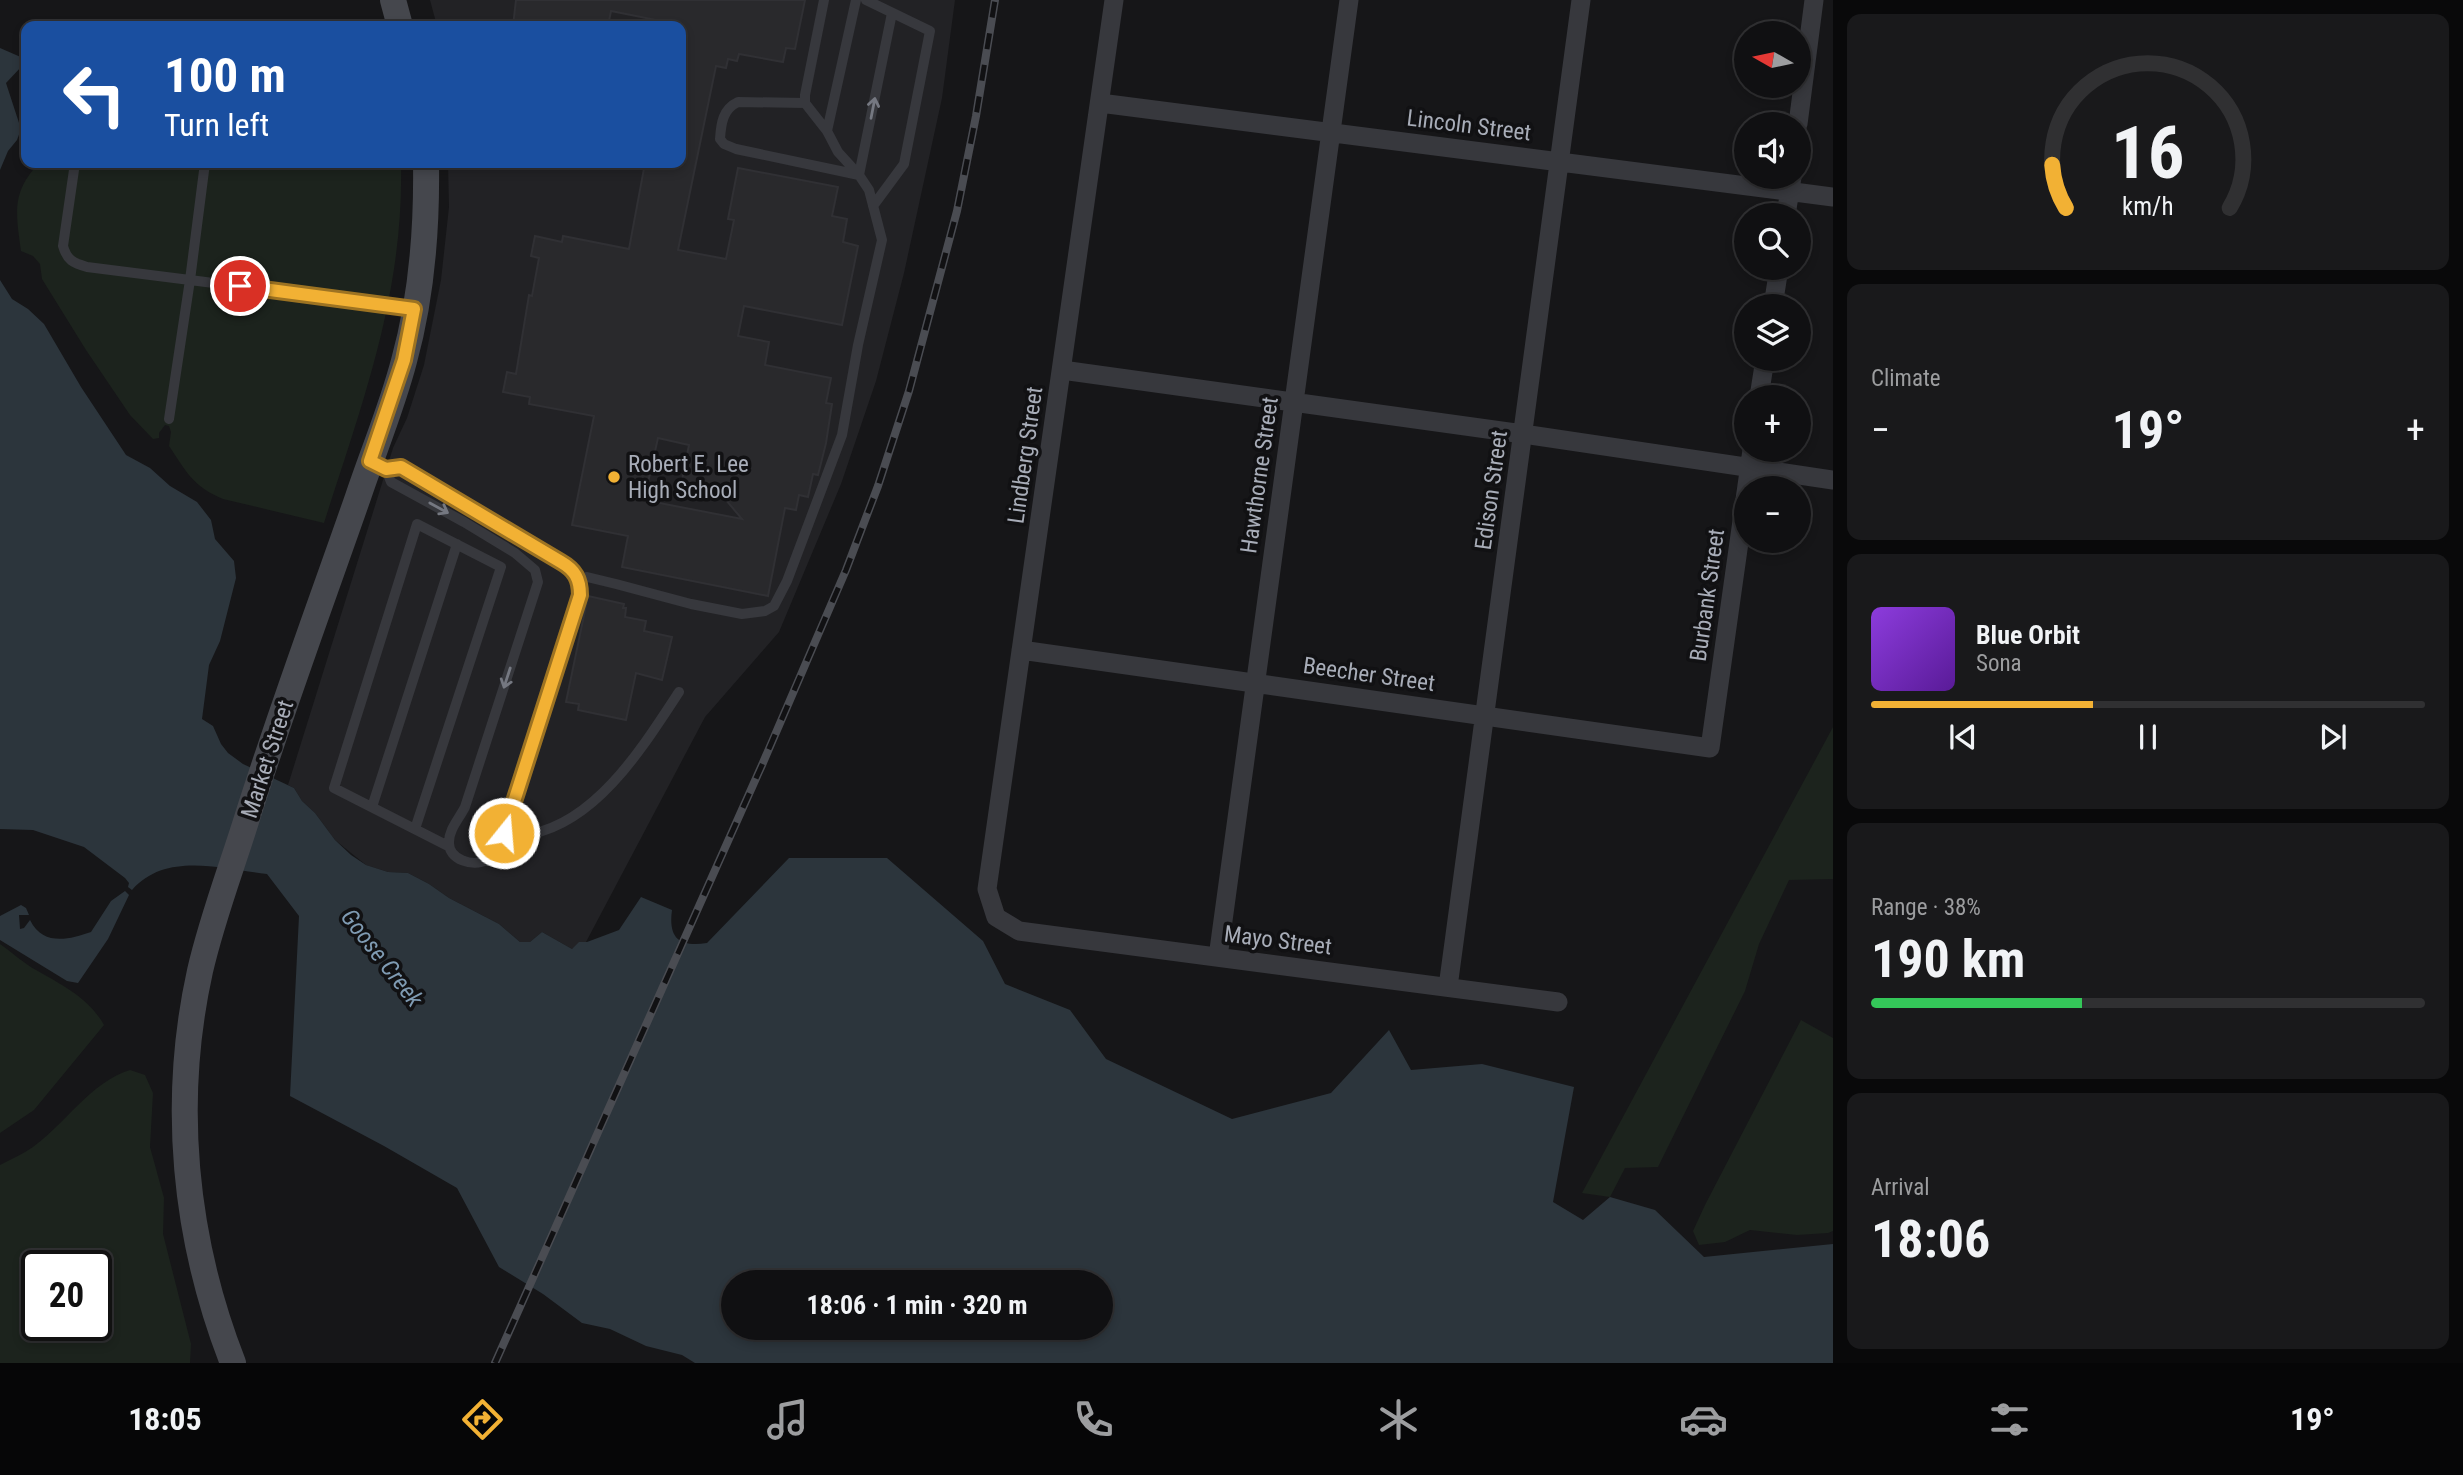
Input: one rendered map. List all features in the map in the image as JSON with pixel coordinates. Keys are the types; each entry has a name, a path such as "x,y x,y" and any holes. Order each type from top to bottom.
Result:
{"main road":[{"path":"393,0 399,21"},
{"name":"Market Street","path":"233,1363 204,1278 191,1216 185,1153 185,1088 190,1030 200,970 277,725 378,465 414,309 427,223 426,168"}],"street":[{"name":"Lindberg Street","path":"996,916 987,889 1114,0"},
{"name":"Hawthorne Street","path":"1218,957 1349,0"},
{"name":"Edison Street","path":"1448,987 1581,0"},
{"path":"1800,112 1814,0"},
{"name":"Lincoln Street","path":"1100,103 1560,162 1734,179"},
{"name":"Lincoln Street","path":"1807,189 1833,197"},
{"path":"1062,370 1523,434 1734,457"},
{"name":"Burbank Street","path":"1710,748 1750,462"},
{"path":"1762,462 1833,480"},
{"name":"Beecher Street","path":"1021,650 1710,748"},
{"name":"Mayo Street","path":"996,916 1019,931 1558,1002"}],"lane":[{"path":"578,580 587,578 616,584 728,613 753,614 774,606 787,581 842,435 858,345 882,240 869,190 838,152 827,131 805,103 824,0"},
{"path":"827,131 856,0"},
{"path":"866,0 930,31 904,164 873,206"},
{"path":"859,175 892,12"},
{"path":"805,103 738,102 729,106 724,115 720,139 724,144 736,149 859,175"},
{"path":"74,168 63,246 66,257 71,261 87,267 414,309"},
{"path":"169,419 204,168"},
{"path":"378,465 401,467 572,569 578,580 580,595 504,833 495,852 487,860 475,863 463,861 453,855 448,846 334,788 417,524 501,567"},
{"path":"378,465 391,482 515,553 535,570 538,582 465,807 450,836 448,846"},
{"path":"372,807 457,544"},
{"path":"415,830 501,567 515,553"},
{"path":"504,833 528,835 556,827 590,804 637,756 679,692"}],"shaded area":[{"name":"Robert E. Lee High School","path":"430,0 955,0 942,98 904,273 876,381 841,484 779,632 705,717 586,942 572,949 542,932 530,942 520,942 499,924 408,873 388,872 366,865 335,840 294,788 288,785 393,448 407,418 424,365 441,280 449,207 448,168 686,168 686,21 436,21"},
{"path":"35,168 401,168 396,257 388,302 366,390 324,523 212,494 191,477 169,446 169,426 165,425 159,438 153,439 130,415 42,279 40,264 33,256 21,251 18,204"},
{"path":"1833,727 1833,879 1789,880 1759,944 1745,991 1658,1167 1625,1168 1610,1197 1582,1193"},
{"path":"0,944 83,1000 104,1025 34,1110 0,1133"},
{"path":"1801,1020 1833,1038 1833,1231 1797,1235 1750,1230 1725,1242 1699,1245 1693,1231"},
{"path":"130,1070 145,1075 153,1093 150,1147 164,1198 163,1234 191,1344 190,1363 0,1363 0,1165 33,1147 103,1084"}],"water":[{"path":"0,48 21,57 21,67 6,83 21,129 0,170"},
{"name":"Goose Creek","path":"0,280 12,299 44,324 126,455 150,468 170,486 197,502 211,520 215,539 234,561 236,578 220,641 209,665 202,719 213,726 228,753 243,764 294,788 335,840 366,865 388,872 408,873 499,924 520,942 530,942 542,932 572,949 579,942 587,942 619,930 641,897 672,910 672,928 678,939 690,944 707,943 789,858 887,858 983,941 1005,984 1070,1010 1106,1059 1232,1119 1331,1093 1389,1030 1411,1070 1482,1064 1574,1087 1553,1202 1583,1220 1610,1197 1655,1210 1704,1257 1833,1244 1833,1363 695,1363 682,1355 646,1346 610,1329 582,1323 543,1294 499,1267 457,1188 290,1096 299,916 267,874 213,867 178,866 161,870 132,890 125,878 84,847 33,830 0,829"},
{"path":"125,891 129,895 108,939 78,983 67,981 0,940 0,916 21,905 29,915 19,915 20,929 30,920 42,934 57,939 91,932 111,901"}],"building":[{"path":"516,0 805,0 795,49 786,48 783,62 739,54 737,61 728,59 726,68 716,66 678,250 726,259 734,220 728,219 738,168 838,187 832,216 847,219 843,242 858,246 842,325 744,306 738,336 769,342 765,365 831,378 826,403 832,404 818,475 813,474 808,497 799,495 796,510 785,508 768,596 622,567 628,536 572,525 594,416 529,404 530,397 503,392 507,372 516,374 529,295 532,296 539,258 531,256 535,236 562,242 563,236 629,249 644,168 686,168 686,21 661,21 611,11 609,21 514,21","holes":["658,438 689,445 682,480 687,498 705,485 715,487 742,519 644,500"]},
{"path":"588,596 624,604 625,617 646,621 644,631 672,637 662,680 636,673 626,720 578,710 579,704 566,702"}],"railway":[{"path":"495,1363 762,765 846,570 878,486 909,391 957,211 995,0"}],"place":[{"name":"Robert E. Lee High School","path":"614,477"}],"route":[{"path":"240,286 414,309 404,360 370,461 386,469 401,467 561,562 578,577 580,595 504,833"}]}
